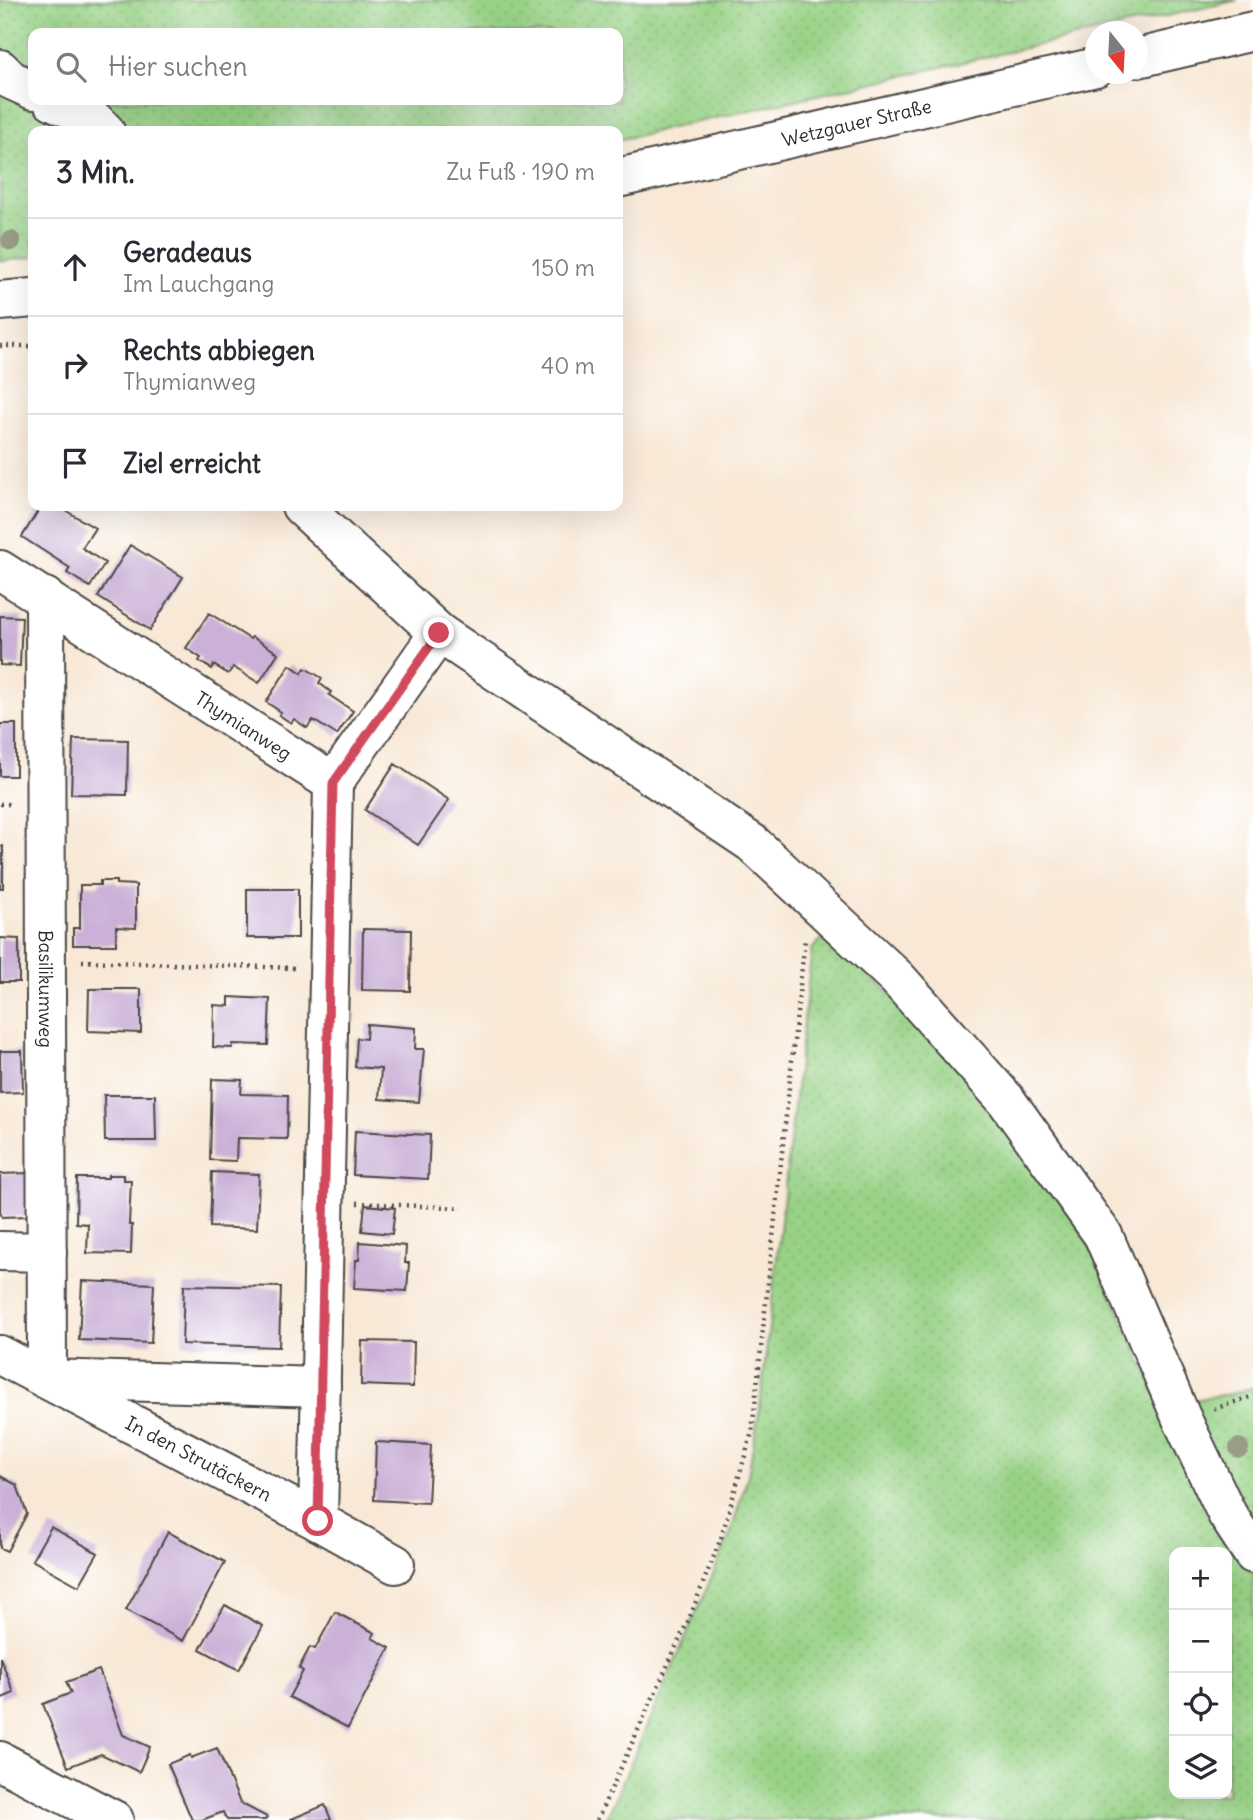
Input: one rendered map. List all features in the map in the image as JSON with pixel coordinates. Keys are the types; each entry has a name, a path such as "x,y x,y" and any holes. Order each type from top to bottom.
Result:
{"street":[{"path":"1148,56 1253,31"},
{"path":"0,69 11,80 28,88"},
{"name":"Wetzgauer Straße","path":"623,177 1085,70"},
{"path":"62,105 94,120 100,126"},
{"path":"0,301 28,298"},
{"path":"306,511 439,633 752,843 897,978 1006,1100 1103,1235 1187,1431 1227,1514 1253,1554"},
{"name":"Thymianweg","path":"0,569 333,783"},
{"name":"Basilikumweg","path":"45,597 47,1379"},
{"path":"318,1521 333,783 439,633"},
{"path":"0,1251 47,1252"},
{"name":"In den Strutäckern","path":"0,1355 396,1564"},
{"path":"47,1379 321,1387"},
{"path":"0,1762 114,1820"}],"path":[{"path":"0,346 28,346"},
{"path":"597,1820 691,1614 721,1538 752,1432 806,931 821,907"},
{"path":"46,960 329,970"},
{"path":"325,1201 462,1208"}],"green space":[{"path":"0,0 1238,0 1145,21 1085,21 1085,35 623,139 623,126 28,126 28,258 0,261"},
{"path":"826,935 945,1044 1079,1224 1164,1410 1253,1387 1253,1820 606,1820 730,1535 748,1475 760,1406 812,949"}],"building":[{"path":"38,511 66,511 95,528 82,548 105,563 90,587 67,573 70,568 22,537"},
{"path":"130,545 183,577 150,630 98,597"},
{"path":"209,613 278,653 259,683 233,667 228,674 214,665 212,669 186,648"},
{"path":"0,616 22,617 20,666 0,665"},
{"path":"290,665 302,673 305,668 322,678 319,683 331,692 329,695 353,711 337,735 313,720 307,728 294,719 291,723 266,702"},
{"path":"0,724 16,724 16,776 0,776"},
{"path":"73,739 128,740 127,795 71,794"},
{"path":"395,764 449,800 418,845 365,810"},
{"path":"0,846 3,846 3,888 0,888"},
{"path":"100,881 136,885 136,928 116,927 116,945 73,945 73,928 80,928 80,885 100,885"},
{"path":"247,889 298,889 298,938 247,938"},
{"path":"363,929 411,930 410,991 362,990"},
{"path":"0,938 19,939 19,982 0,982"},
{"path":"89,989 141,989 141,1033 88,1031"},
{"path":"229,997 270,999 268,1045 233,1044 232,1048 213,1047 214,1005 229,1006"},
{"path":"367,1024 416,1028 415,1049 424,1049 419,1102 379,1099 381,1069 355,1067 357,1038 366,1039"},
{"path":"0,1051 22,1051 23,1092 0,1093"},
{"path":"212,1079 242,1080 241,1094 288,1095 287,1139 237,1138 236,1161 210,1160"},
{"path":"104,1095 155,1095 156,1141 105,1141"},
{"path":"355,1131 430,1135 428,1179 353,1175"},
{"path":"212,1172 259,1174 257,1229 210,1227"},
{"path":"29,1173 29,1216 2,1217 0,1174"},
{"path":"108,1175 123,1175 123,1180 131,1180 131,1254 87,1253 88,1224 76,1223 77,1178 108,1178"},
{"path":"365,1205 395,1208 392,1234 362,1231"},
{"path":"360,1242 406,1246 405,1263 409,1263 407,1291 354,1288"},
{"path":"82,1281 154,1284 151,1343 79,1340"},
{"path":"184,1285 281,1287 279,1347 182,1344"},
{"path":"362,1341 414,1342 413,1387 361,1385"},
{"path":"376,1442 431,1445 428,1503 374,1500"},
{"path":"0,1476 17,1485 27,1514 7,1551 0,1548"},
{"path":"51,1527 98,1553 79,1586 32,1560"},
{"path":"168,1532 225,1562 183,1641 126,1610"},
{"path":"225,1605 263,1626 239,1670 200,1649"},
{"path":"335,1612 375,1633 372,1638 390,1648 348,1728 289,1697 303,1671 299,1668 310,1647 315,1649"},
{"path":"0,1657 14,1693 0,1699"},
{"path":"99,1670 123,1735 150,1747 139,1772 101,1754 68,1767 43,1704 71,1693 66,1682"},
{"path":"217,1748 240,1803 267,1817 265,1820 227,1820 223,1812 202,1820 192,1820 168,1764"},
{"path":"325,1805 331,1820 289,1820"}],"route":[{"path":"318,1521 333,783 439,633"}]}
